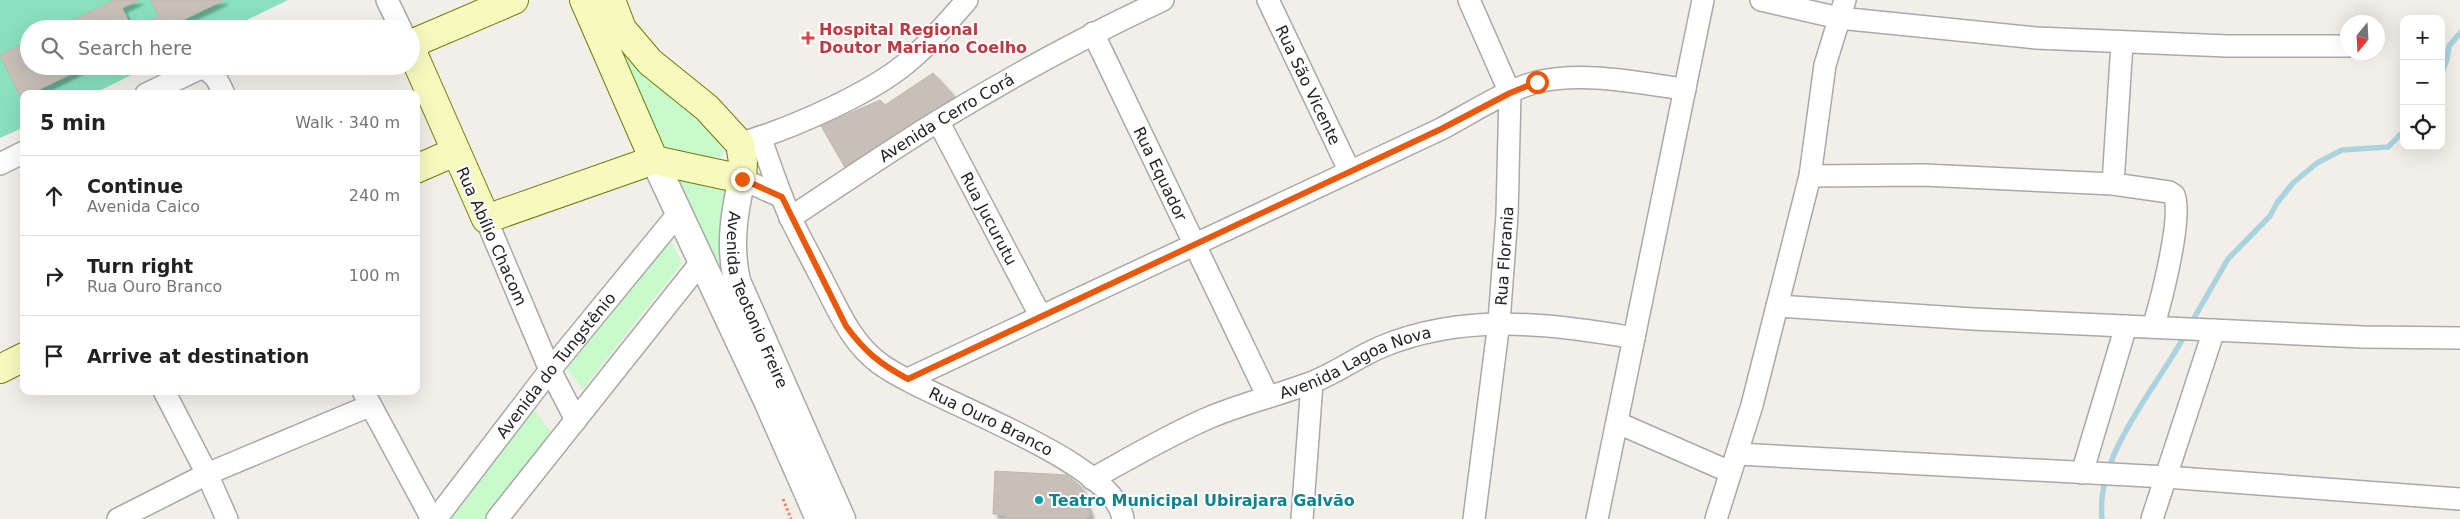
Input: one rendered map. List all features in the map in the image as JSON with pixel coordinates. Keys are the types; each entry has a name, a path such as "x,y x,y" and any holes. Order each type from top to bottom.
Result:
{"main road":[{"path":"420,40 514,0"},
{"name":"Avenida Teotonio Freire","path":"584,0 654,160"},
{"path":"611,0 622,29 650,62 750,140"},
{"name":"Rua Abílio Chacom","path":"420,70 486,219"},
{"name":"Avenida Teotonio Freire","path":"742,179 743,162 750,140"},
{"path":"420,167 455,152"},
{"path":"486,219 654,160 742,179"},
{"path":"0,369 20,359"}],"street":[{"path":"387,0 397,20"},
{"path":"750,140 821,112 880,81 907,63 935,37 967,0"},
{"name":"Avenida Cerro Corá","path":"790,218 938,121 1093,33 1163,0"},
{"name":"Rua São Vicente","path":"1268,0 1349,170"},
{"name":"Rua Florania","path":"1469,0 1510,93 1507,215 1499,322 1474,519"},
{"path":"1597,519 1703,0"},
{"path":"1761,0 1842,9 1978,33 2122,43 2227,46 2340,46"},
{"path":"1716,519 1734,463 1810,176 1825,65 1842,9"},
{"name":"Rua Equador","path":"1093,33 1268,396"},
{"path":"2113,184 2122,43"},
{"path":"154,90 186,75"},
{"path":"214,75 222,90"},
{"path":"908,379 1349,170 1441,129 1510,93 1537,82 1571,78 1607,78 1684,89"},
{"name":"Rua Jucurutu","path":"938,121 1041,316"},
{"name":"Rua Ouro Branco","path":"750,140 782,197 790,218 851,333 860,345 879,363 939,398 1028,437 1070,462 1108,492 1123,519"},
{"path":"0,164 20,154"},
{"name":"Avenida Teotonio Freire","path":"654,160 678,214 702,261 842,519"},
{"path":"1810,176 1924,175 2113,184 2169,192 2174,195 2176,201 2166,278 2153,327"},
{"path":"742,179 782,197"},
{"name":"Avenida Teotonio Freire","path":"742,179 733,229 733,263 819,519"},
{"name":"Avenida do Tungstênio","path":"436,519 550,370 678,214"},
{"name":"Rua Abílio Chacom","path":"486,219 550,370 576,420"},
{"path":"497,519 702,261"},
{"path":"1777,306 2126,326 2364,337 2460,338"},
{"name":"Avenida Lagoa Nova","path":"1092,479 1153,445 1207,419 1268,396 1312,383 1381,347 1415,336 1452,328 1499,322 1574,327 1634,338"},
{"path":"2082,473 2126,326"},
{"path":"2152,519 2214,330"},
{"path":"1302,519 1312,383"},
{"path":"166,395 207,474 227,519"},
{"path":"118,519 366,398 432,519"},
{"path":"1618,423 1734,463 2166,477 2460,499"}],"path":[{"path":"780,491 791,519"}],"green space":[{"path":"0,0 288,0 247,20 20,20 20,75 132,75 101,90 20,90 20,129 0,138"},
{"path":"617,37 723,143 723,156 703,161 665,149 656,139"},
{"path":"669,171 729,182 721,224 722,276"},
{"path":"671,241 682,263 583,389 564,366"},
{"path":"534,410 551,432 485,519 449,519 447,517"}],"building":[{"path":"114,0 139,0 122,8 128,20 73,20"},
{"path":"151,0 224,0 183,20 151,20 159,16"},
{"path":"20,45 20,75 69,75 38,90 20,90 20,96 0,55"},
{"path":"933,73 955,97 847,171 821,126 880,100 885,105"},
{"name":"Teatro Municipal Ubirajara Galvão","path":"995,471 1067,475 1081,487 1090,516 1085,519 1006,519 1007,515 993,514"}],"waterway":[{"path":"2445,64 2449,46 2460,33"},
{"path":"2190,325 2228,259 2270,216 2277,203 2293,183 2317,163 2342,150 2388,147 2400,135"},
{"path":"2102,519 2102,495 2108,470 2118,446 2130,422 2186,333"}],"place":[{"name":"Hospital Regional Doutor Mariano Coelho","path":"808,38"},
{"name":"Teatro Municipal Ubirajara Galvão","path":"1039,500"}],"route":[{"path":"742,179 782,197 790,218 846,326 860,345 879,363 908,379 1349,170 1441,129 1510,93 1537,82"}]}
